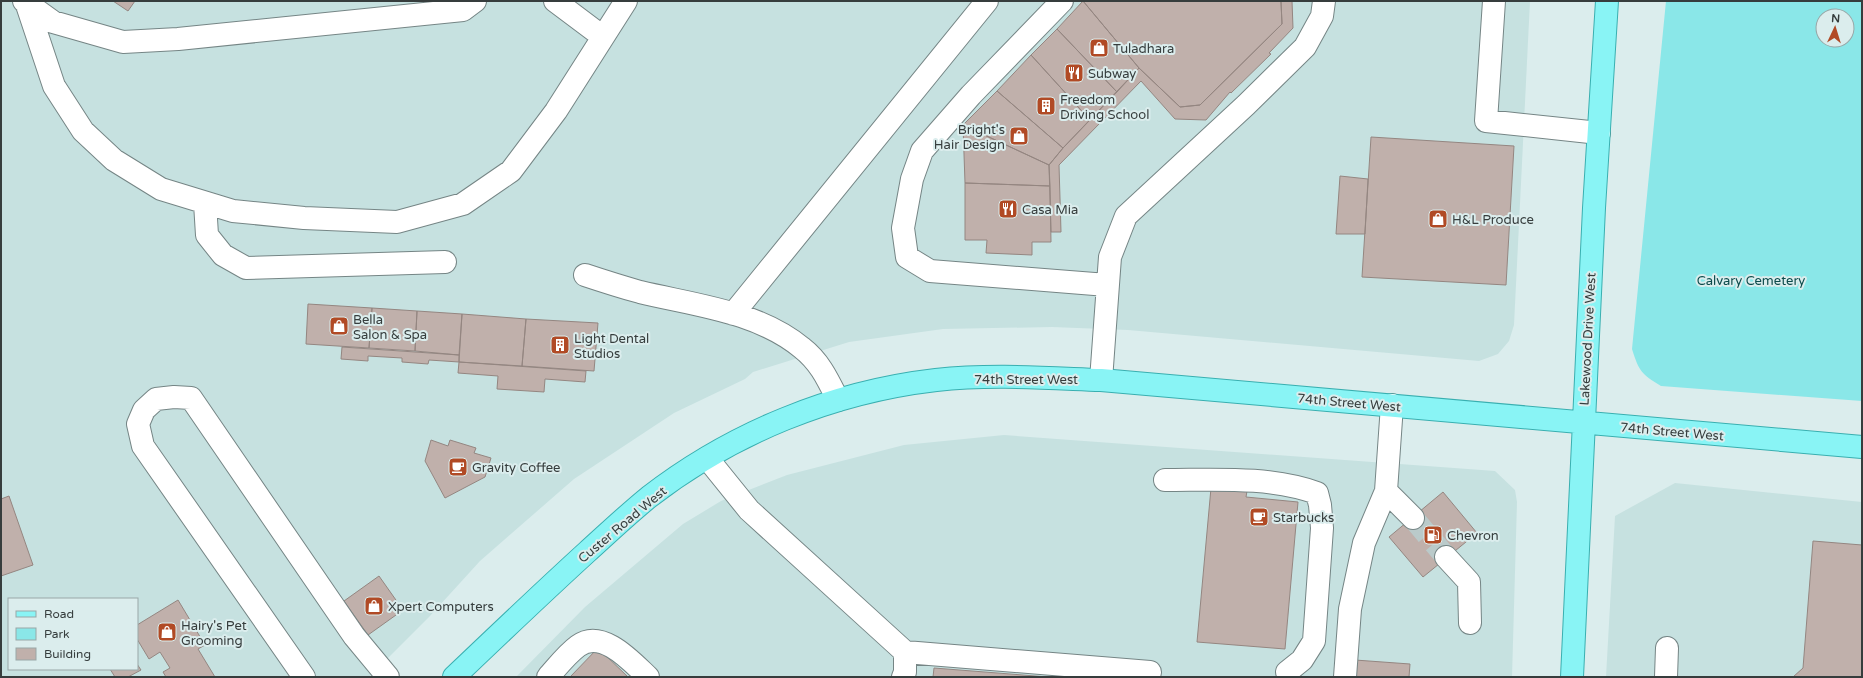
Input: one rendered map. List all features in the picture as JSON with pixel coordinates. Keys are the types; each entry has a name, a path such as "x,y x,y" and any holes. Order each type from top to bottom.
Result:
{"main road":[{"name":"Lakewood Drive West","path":"1572,677 1583,423 1607,1"},
{"name":"74th Street West","path":"838,400 886,388 937,380 1026,377 1101,380 1862,447"},
{"name":"Custer Road West","path":"454,677 557,580 649,497 706,458 771,424 838,400"}],"lane":[{"path":"25,2 53,22 123,42 463,10 475,1"},
{"path":"555,1 603,37"},
{"path":"25,2 54,86 83,131 114,160 161,189 232,211 304,218 396,222 464,204 511,171 556,111 626,1"},
{"path":"733,314 987,1"},
{"path":"1062,1 972,94 922,151 912,179 903,228 907,257 930,271 1107,285"},
{"path":"1101,380 1110,257 1126,216 1246,105 1306,47 1322,16 1324,1"},
{"path":"1494,1 1486,121 1599,133"},
{"path":"205,203 207,235 224,255 246,268 444,262"},
{"path":"585,275 639,292 733,314 759,324 787,338 802,348 825,373 838,400"},
{"path":"304,677 143,446 138,424 144,410 156,399 174,397 191,398 354,636 388,677"},
{"path":"1345,677 1350,609 1364,543 1386,491 1392,405"},
{"path":"706,458 749,510 905,652 1150,672"},
{"path":"1165,480 1238,480 1296,486 1317,492 1322,528 1314,641 1302,660 1287,672"},
{"path":"1386,491 1413,518"},
{"path":"1446,557 1469,582 1470,623"},
{"path":"548,677 578,645 596,642 604,643 622,653 648,677"},
{"path":"1666,677 1667,648"},
{"path":"903,677 905,672 905,652"}],"shaded area":[{"path":"1,1 1530,1 1514,325 1509,341 1498,354 1479,361 1128,330 1052,327 943,329 849,342 753,372 745,379 674,413 574,479 480,561 429,617 369,677 1,677"},
{"path":"1004,435 1495,471 1515,490 1517,502 1512,677 516,677 585,607 683,524 721,501 787,475 904,445"},
{"path":"1675,483 1862,502 1862,677 1606,677 1615,516"}],"green space":[{"name":"Calvary Cemetery","path":"1666,1 1862,1 1862,401 1661,386 1645,375 1637,362 1632,349"}],"building":[{"path":"113,1 135,1 128,11"},
{"name":"Tuladhara","path":"1083,1 1139,68 1117,92 1057,29"},
{"path":"1083,1 1280,1 1282,24 1200,105 1180,107 1139,68"},
{"path":"1280,1 1292,1 1293,28 1269,53 1271,54 1231,93 1230,92 1206,120 1175,119 1141,81 1059,165 1061,232 1051,232 1049,165 1063,148 1139,68 1180,107 1200,105 1282,24"},
{"name":"Subway","path":"1057,29 1117,92 1090,120 1031,55"},
{"name":"Freedom Driving School","path":"1031,55 1090,120 1063,148 997,91"},
{"name":"Bright's Hair Design","path":"997,91 1063,148 1049,165 963,125"},
{"path":"963,125 1049,165 1050,186 965,183"},
{"name":"H&L Produce","path":"1371,137 1514,146 1506,285 1362,277"},
{"path":"1340,176 1368,179 1365,234 1336,234"},
{"name":"Casa Mia","path":"965,183 1050,186 1051,242 1032,242 1032,255 986,253 987,240 965,240"},
{"name":"Bella Salon & Spa","path":"308,304 372,308 369,348 306,344"},
{"path":"372,308 417,311 415,351 369,348"},
{"path":"417,311 462,314 459,355 415,351"},
{"path":"462,314 526,319 522,366 459,362"},
{"name":"Light Dental Studios","path":"526,319 598,323 594,371 522,366"},
{"path":"342,347 459,355 459,362 429,360 428,364 402,362 402,358 368,356 368,361 341,359"},
{"path":"459,362 586,371 585,382 545,379 544,392 497,389 498,376 458,373"},
{"name":"Gravity Coffee","path":"431,440 448,446 450,440 476,448 474,453 491,458 485,477 445,498 425,461"},
{"path":"1211,488 1247,491 1246,497 1298,502 1285,649 1197,642"},
{"name":"Chevron","path":"1443,492 1477,533 1423,577 1389,537"},
{"path":"9,496 33,565 1,576 1,499"},
{"path":"1813,541 1862,545 1862,677 1793,677 1803,668"},
{"name":"Xpert Computers","path":"379,576 403,610 368,635 344,601"},
{"name":"Hairy's Pet Grooming","path":"178,600 205,645 198,649 215,677 166,677 163,672 170,668 160,652 149,659 138,641 138,624"},
{"path":"598,648 628,677 570,677"},
{"path":"1355,660 1410,664 1409,677 1354,677"},
{"path":"138,666 141,670 128,677 115,677 111,670 138,670"},
{"path":"934,668 1048,677 933,677"}],"tunnel":[{"path":"1413,518 1446,557"}],"place":[{"name":"Tuladhara","path":"1099,48"},
{"name":"Subway","path":"1074,73"},
{"name":"Freedom Driving School","path":"1046,106"},
{"name":"Bright's Hair Design","path":"1019,136"},
{"name":"Casa Mia","path":"1008,209"},
{"name":"H&L Produce","path":"1438,219"},
{"name":"Bella Salon & Spa","path":"339,326"},
{"name":"Light Dental Studios","path":"560,345"},
{"name":"Gravity Coffee","path":"458,467"},
{"name":"Starbucks","path":"1259,517"},
{"name":"Chevron","path":"1433,535"},
{"name":"Xpert Computers","path":"374,606"},
{"name":"Hairy's Pet Grooming","path":"167,632"}]}
